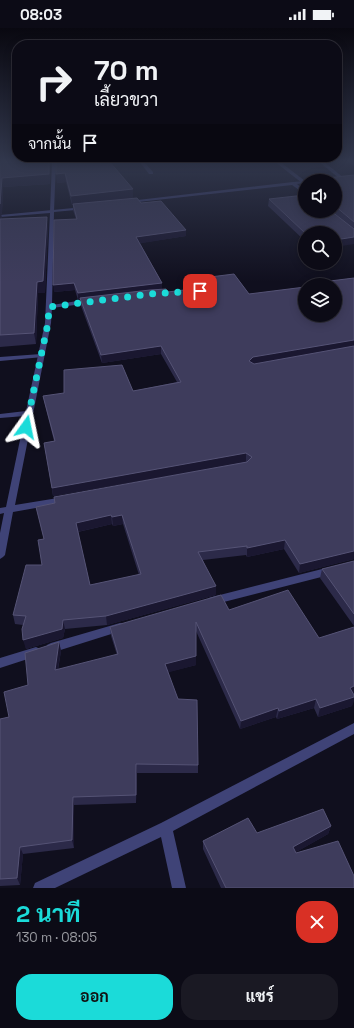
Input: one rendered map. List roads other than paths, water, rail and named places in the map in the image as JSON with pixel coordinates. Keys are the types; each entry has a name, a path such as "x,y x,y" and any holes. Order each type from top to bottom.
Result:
{"street":[{"path":"0,555 4,510 29,414 48,323 52,201"},
{"path":"122,203 138,201"},
{"path":"0,216 91,207"},
{"path":"49,307 94,301"},
{"path":"0,359 41,356"},
{"path":"0,416 29,414"},
{"path":"4,510 70,499"},
{"path":"200,604 340,568"},
{"path":"0,663 133,623"},
{"path":"40,888 166,828 354,728"},
{"path":"166,828 179,888"}]}
